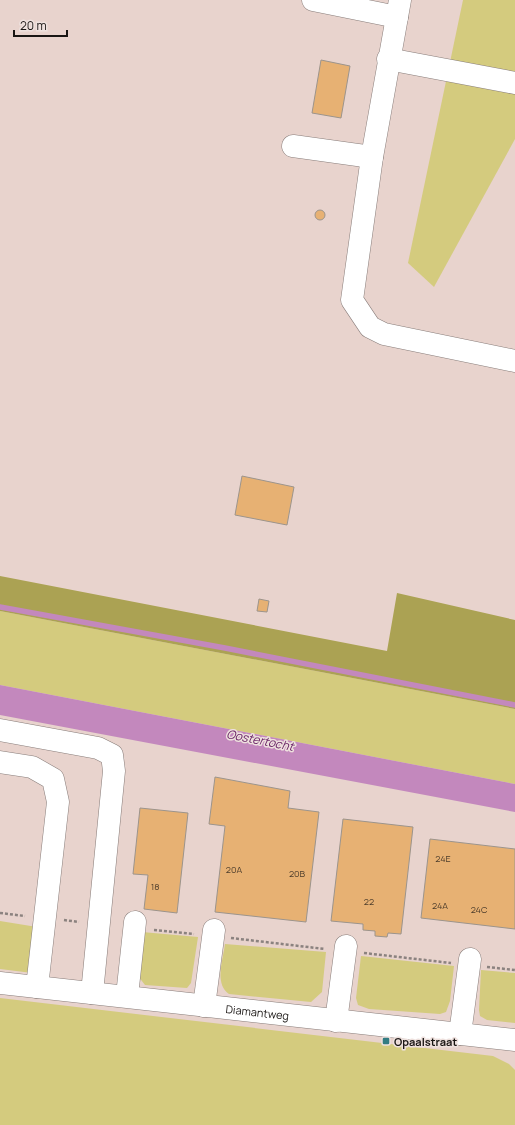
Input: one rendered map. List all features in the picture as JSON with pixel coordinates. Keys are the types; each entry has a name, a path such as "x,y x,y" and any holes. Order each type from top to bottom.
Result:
{"street":[{"path":"313,0 399,9 388,59 372,157 352,300 370,327 384,334 515,361"},
{"path":"388,59 515,83"},
{"path":"293,146 372,157"},
{"path":"0,730 98,748 112,755 114,771 92,992"},
{"path":"0,762 32,767 53,779 58,802 37,987"},
{"path":"127,996 135,925"},
{"path":"204,1006 213,933"},
{"path":"336,1021 345,948"},
{"path":"460,1034 470,962"},
{"name":"Diamantweg","path":"0,983 515,1040"}],"path":[{"path":"0,913 99,924"},
{"path":"135,925 470,962 515,970"}],"shaded area":[{"path":"0,0 515,0 515,1125 0,1125"},
{"path":"463,0 515,0 515,139 434,287 408,263"},
{"path":"0,576 387,651 397,593 515,620 515,709 0,611"},
{"path":"0,611 515,709 515,784 0,685"},
{"path":"0,921 37,927 32,973 0,969"},
{"path":"142,932 198,937 191,983 187,988 145,985 138,976"},
{"path":"225,944 326,952 322,992 311,1002 229,994 224,990 221,978 221,964"},
{"path":"361,956 454,966 450,1001 446,1012 440,1014 369,1009 358,1005 356,998"},
{"path":"481,970 515,973 515,1023 487,1020 480,1016"},
{"path":"0,998 493,1056 509,1064 515,1070 515,1125 0,1125"}],"water":[{"name":"Oostertocht","path":"0,685 515,784 515,812 0,715"}],"building":[{"path":"321,60 350,66 341,118 312,113"},
{"path":"318,210 322,210 324,211 324,219 318,220 315,217 315,213"},
{"path":"242,476 294,487 287,525 235,515"},
{"path":"259,599 269,601 267,612 257,611"},
{"path":"215,777 290,791 288,808 319,812 306,922 215,912 225,826 209,824"},
{"path":"140,808 188,813 177,913 144,909 148,875 133,874"},
{"path":"343,819 413,827 401,934 388,933 387,937 375,936 375,931 363,930 363,924 331,921"},
{"path":"430,839 515,849 515,929 421,918"}],"waterway":[{"path":"0,607 225,648 515,705"}],"place":[{"name":"Opaalstraat","path":"386,1041"}]}
